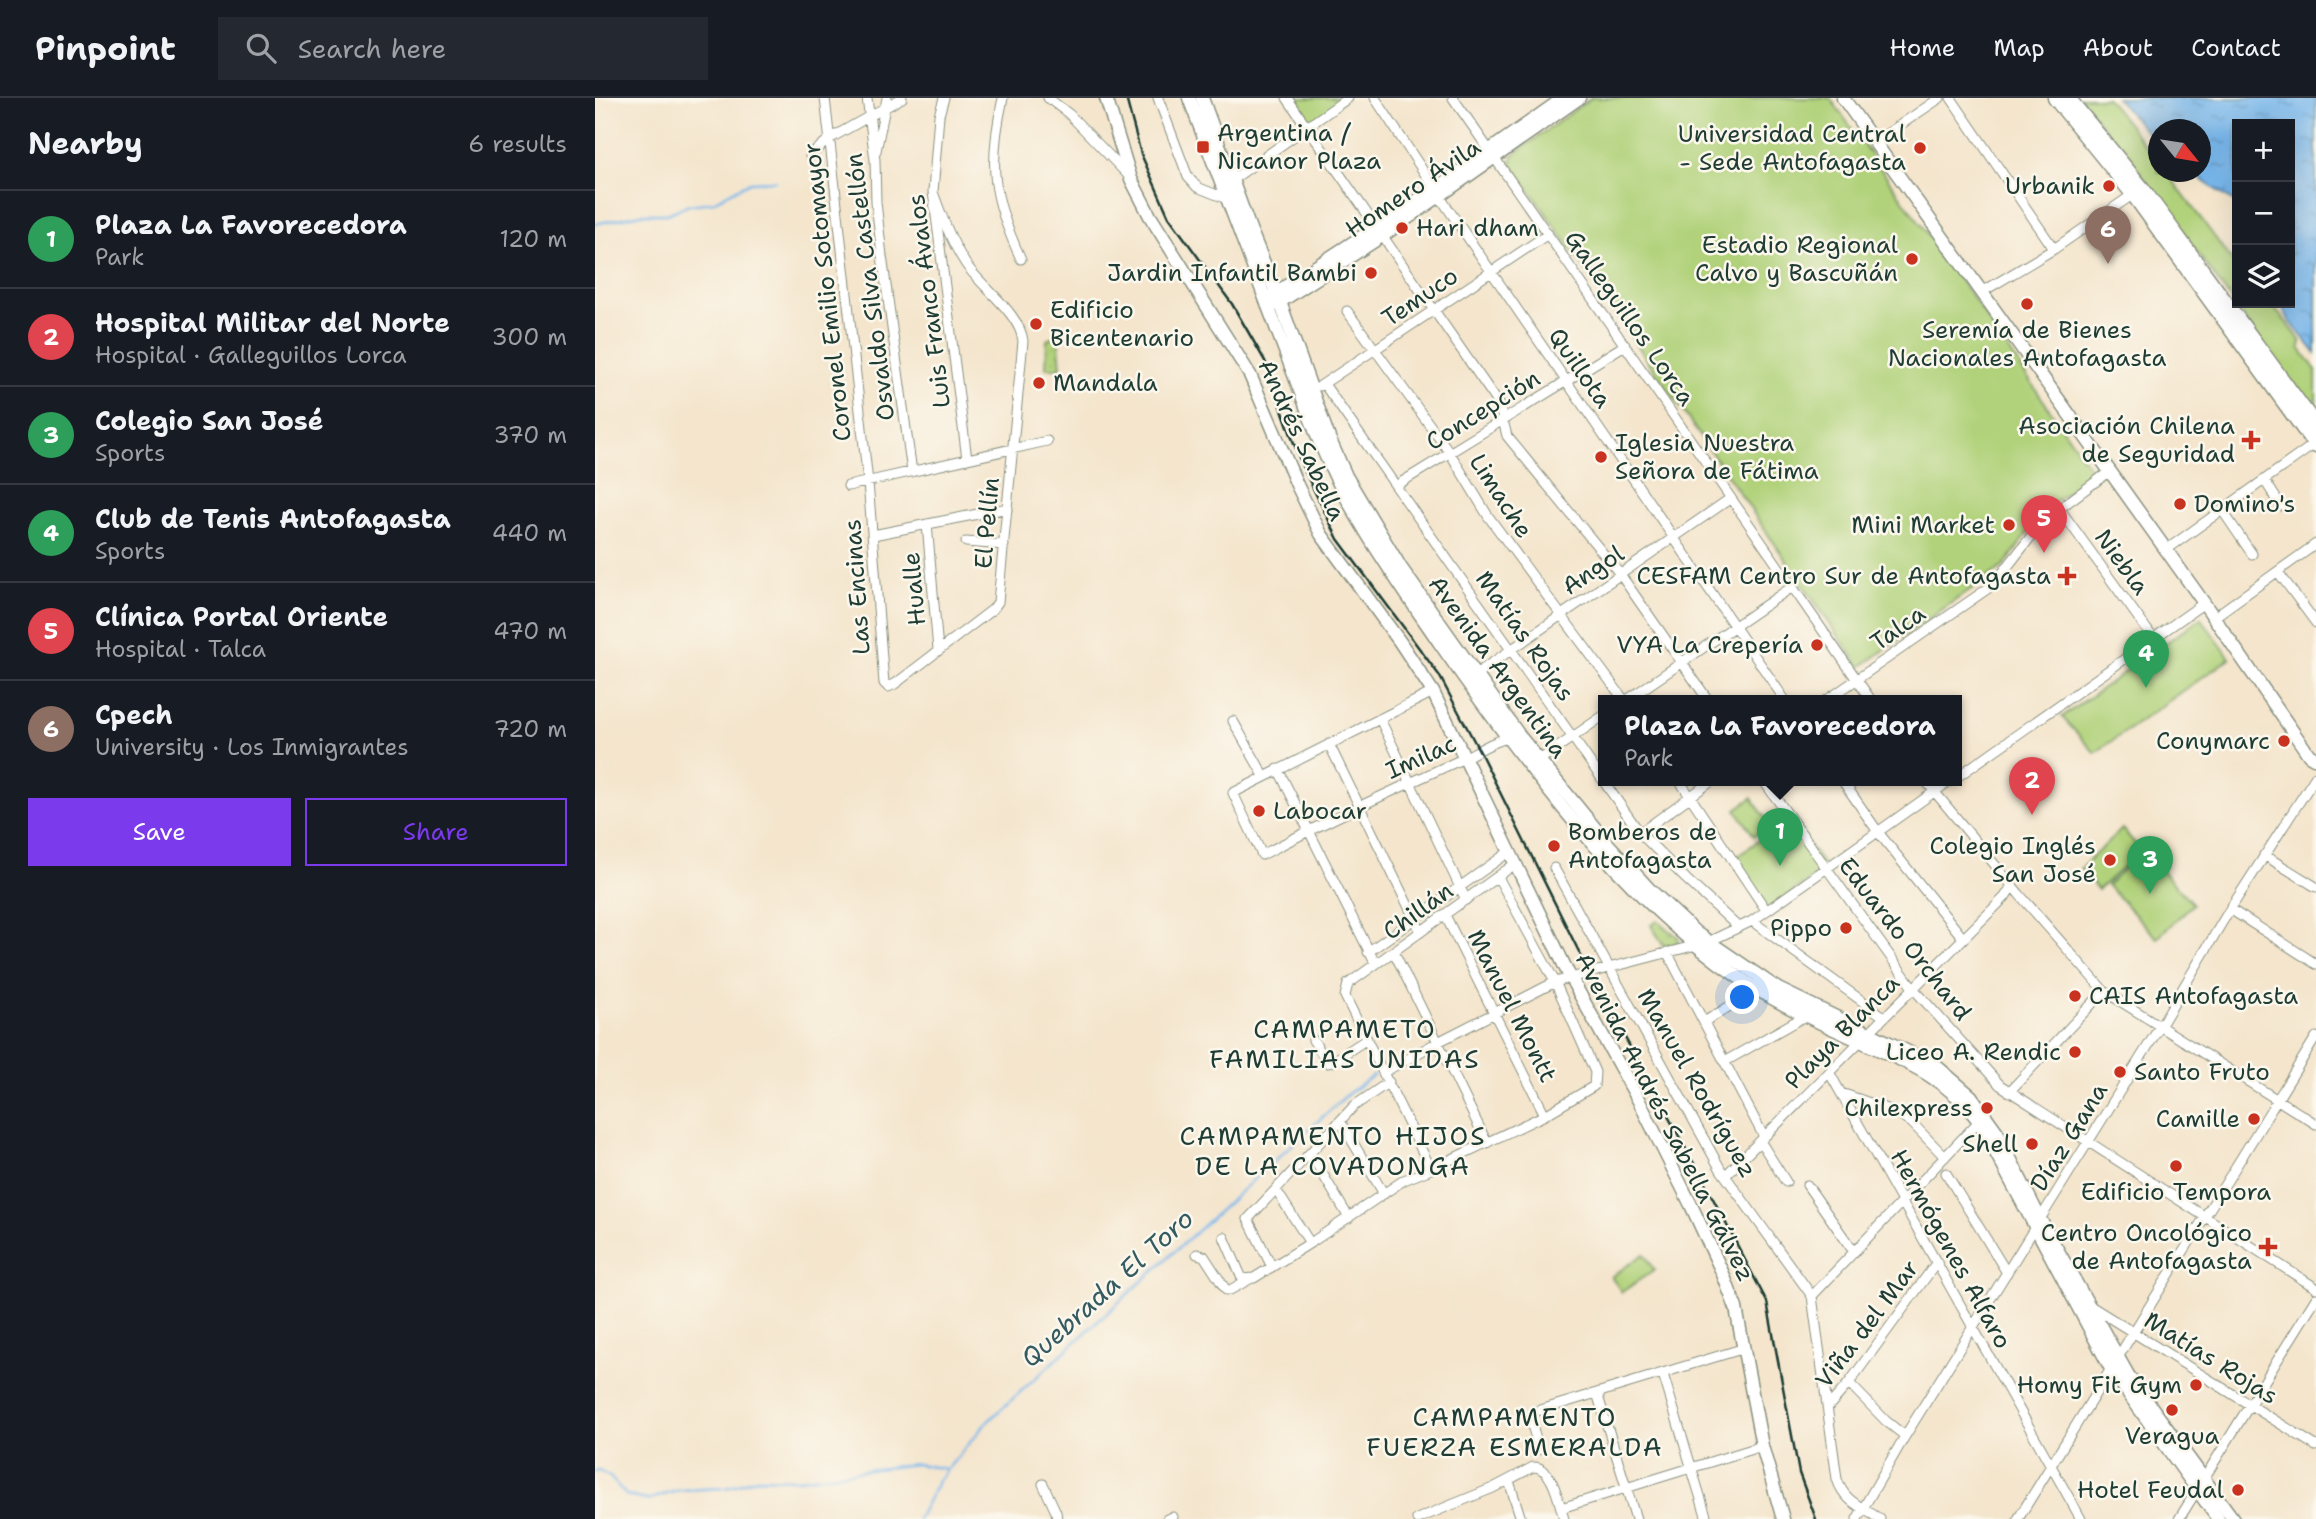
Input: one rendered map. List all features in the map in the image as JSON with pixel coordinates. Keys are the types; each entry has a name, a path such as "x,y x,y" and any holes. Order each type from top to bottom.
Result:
{"highway":[{"path":"2055,98 2137,191 2315,445"},
{"path":"2068,98 2316,426"}],"main road":[{"name":"Andrés Sabella","path":"1106,98 1131,179 1163,238 1251,375 1297,485 1321,534 1433,692 1512,858"},
{"name":"Avenida Argentina","path":"1189,98 1325,456 1362,527 1473,692 1601,852 1644,897 1756,989 1805,1016 1935,1065 1971,1096 1997,1132 2038,1224 2086,1303 2114,1363"},
{"name":"Avenida Argentina","path":"1202,98 1278,297 1318,387 1337,457 1401,568 1521,738 1650,890 1702,943 1936,1078 1962,1101 1979,1121 2114,1363 2200,1486 2218,1519"},
{"name":"Homero Ávila","path":"1493,154 1564,98"},
{"name":"Homero Ávila","path":"1266,304 1579,98"},
{"path":"1843,98 2217,621 2309,755 2315,759"},
{"name":"Avenida Andrés Sabella Gálvez","path":"1512,858 1571,978 1629,1083 1691,1205 1728,1286 1745,1348 1762,1446 1783,1519"},
{"name":"Avenida Argentina","path":"2200,1486 2233,1519"}],"street":[{"name":"Coronel Emilio Sotomayor","path":"825,98 868,482"},
{"name":"Osvaldo Silva Castellón","path":"867,98 875,160 882,256 912,472"},
{"path":"810,156 829,139 869,117 886,102 902,98"},
{"name":"Luis Franco Ávalos","path":"944,98 939,115 933,192 967,459"},
{"path":"1003,98 997,124 993,166 996,193 1006,228 1021,259"},
{"path":"1048,98 1069,114 1131,179"},
{"path":"1159,98 1188,177 1198,187 1227,199"},
{"path":"1287,98 1499,404 1507,436 1620,574 1705,695"},
{"path":"1232,180 1348,98"},
{"name":"Quillota","path":"1375,98 1437,193 1782,695"},
{"name":"Galleguillos Lorca","path":"1453,98 1867,695"},
{"path":"1875,142 1940,98"},
{"path":"1951,98 2054,248"},
{"path":"875,160 886,102"},
{"path":"1982,292 2054,248 2137,191"},
{"name":"El Pellín","path":"933,192 950,235 966,264 1014,319 1023,341 998,602 993,609 939,650"},
{"name":"Temuco","path":"1318,387 1548,234"},
{"name":"Limache","path":"1347,311 1450,453 1487,516 1622,695"},
{"name":"Concepción","path":"1397,485 1625,345"},
{"name":"Matías Rojas","path":"1318,387 1397,485 1598,774"},
{"path":"848,486 1048,441"},
{"path":"2166,550 2315,445"},
{"name":"Talca","path":"1834,695 1993,585 2041,524 2110,471"},
{"path":"2265,481 2281,506"},
{"name":"Las Encinas","path":"868,482 884,683 888,687 895,684 939,650"},
{"name":"Angol","path":"1476,674 1731,498"},
{"path":"873,535 1008,508"},
{"name":"Niebla","path":"2059,508 2153,638"},
{"path":"2222,510 2252,554"},
{"name":"Hualle","path":"927,524 939,650"},
{"path":"966,542 1004,545"},
{"path":"2217,621 2316,544"},
{"path":"2278,572 2316,623"},
{"path":"1633,695 1793,587"},
{"path":"1962,772 2204,603"},
{"path":"1233,721 1263,776 1433,692"},
{"path":"1380,719 1466,900"},
{"path":"1538,761 1598,720"},
{"path":"1507,737 1521,738"},
{"name":"Imilac","path":"1263,776 1233,793 1262,855 1507,737"},
{"path":"1329,744 1421,932"},
{"path":"1278,769 1375,963"},
{"name":"Díaz Gana","path":"1857,1519 1905,1436 2160,1027 2230,909 2316,776"},
{"name":"Matías Rojas","path":"1607,786 1640,832 1738,927"},
{"path":"1683,786 1766,911"},
{"path":"1640,832 1705,786"},
{"name":"Eduardo Orchard","path":"1767,786 1913,988 2000,1085 2316,1288"},
{"path":"1846,786 1878,832 1963,938"},
{"path":"1929,786 2104,991 2316,1124"},
{"path":"1272,1267 1248,1219 1340,1121 1387,1077 1438,1042 1555,982 1702,943 1752,921 1943,786"},
{"path":"2264,855 2316,887"},
{"path":"1368,952 1459,886 1512,858"},
{"name":"Chillán","path":"1367,1039 1345,996 1344,990 1348,984 1498,877 1512,858"},
{"name":"Manuel Rodríguez","path":"1554,868 1721,1170 1812,1296 1839,1487 1851,1503 1861,1509"},
{"path":"1197,1254 1204,1256 1226,1290 1230,1290 1310,1244 1404,1180 1431,1170 1545,1115 1590,1090 1596,1078 1595,1072 1555,982 1498,877"},
{"name":"Playa Blanca","path":"1726,1175 2013,886"},
{"path":"2230,909 2316,964"},
{"name":"Manuel Montt","path":"1445,915 1545,1115"},
{"path":"1752,921 1884,1017"},
{"path":"1394,952 1487,1143"},
{"path":"1667,952 1786,1182"},
{"path":"1703,1022 1756,989"},
{"path":"2009,1092 2104,991"},
{"path":"1724,1062 1805,1016"},
{"path":"2018,1519 2316,1037"},
{"path":"1313,1040 1328,1063 1367,1039 1431,1170"},
{"name":"Hermógenes Alfaro","path":"1829,1072 2081,1519"},
{"path":"1841,1093 1896,1112 1912,1123 1945,1157"},
{"path":"1340,1121 1384,1194"},
{"path":"1812,1296 1979,1121"},
{"path":"1310,1153 1349,1218"},
{"path":"1946,1173 2007,1273"},
{"path":"1807,1185 1854,1252"},
{"path":"1276,1190 1310,1244"},
{"path":"1224,1237 1241,1276 1250,1279"},
{"name":"Viña del Mar","path":"1827,1408 1849,1383 1937,1262"},
{"path":"2179,1519 2316,1298"},
{"name":"Matías Rojas","path":"2086,1303 2316,1446"},
{"path":"1539,1449 1530,1418 1534,1412 1745,1348"},
{"path":"1663,1374 1707,1519"},
{"path":"1849,1383 1886,1421 1905,1436"},
{"path":"1597,1393 1636,1519"},
{"path":"1561,1507 1762,1446"},
{"path":"1417,1519 1441,1515 1533,1467 1538,1467 1547,1473 1564,1519"},
{"path":"1509,1481 1521,1519"},
{"path":"1043,1484 1057,1519"},
{"path":"1861,1509 1880,1519"}],"green space":[{"path":"1291,98 1346,98 1309,124"},
{"path":"1591,98 1830,98 1957,275 2092,471 2043,512 2004,566 1860,667 1511,163 1513,155"},
{"path":"2080,98 2107,98 2148,149 2148,182 2173,182 2232,260 2232,301 2149,184"},
{"path":"2237,308 2274,308 2294,332 2301,342 2300,348 2316,370 2316,420"},
{"path":"1058,335 1061,368 1046,368 1047,340"},
{"path":"2201,618 2230,658 2095,753 2062,717"},
{"path":"1752,798 1770,825 1754,836 1736,809"},
{"path":"1789,817 1826,869 1766,910 1733,860"},
{"name":"Colegio Inglés San José","path":"2122,829 2141,850 2098,890 2080,869"},
{"path":"2143,851 2193,904 2157,938 2107,885"},
{"path":"1658,921 1679,938 1678,943 1664,946 1651,925"},
{"path":"1644,1254 1654,1270 1622,1292 1611,1277"}],"water":[{"path":"2116,98 2316,98 2316,354 2283,308 2295,308 2295,119 2232,119 2232,201 2205,182 2211,182 2211,119 2148,119 2148,134"}],"waterway":[{"path":"595,224 641,214 667,214 689,205 713,202 750,182 775,181"},
{"name":"Quebrada El Toro","path":"918,1519 939,1479 986,1423 1349,1093 1374,1075"},
{"path":"595,1472 599,1471 610,1477 627,1496 647,1500 680,1490 726,1488 757,1478 798,1479 916,1464 946,1469"}],"railway":[{"path":"1126,98 1141,154 1169,217 1232,304 1265,361 1302,466 1338,539 1439,675 1590,974 1767,1302 1799,1473 1816,1519"}],"place":[{"name":"Argentina / Nicanor Plaza","path":"1203,147"},
{"name":"Universidad Central - Sede Antofagasta","path":"1920,148"},
{"name":"Urbanik","path":"2109,186"},
{"name":"Hari dham","path":"1402,228"},
{"name":"Estadio Regional Calvo y Bascuñán","path":"1912,259"},
{"name":"Cpech","path":"2108,264"},
{"name":"Jardin Infantil Bambi","path":"1371,273"},
{"name":"Seremía de Bienes Nacionales Antofagasta","path":"2027,304"},
{"name":"Edificio Bicentenario","path":"1036,324"},
{"name":"Mandala","path":"1039,383"},
{"name":"Asociación Chilena de Seguridad","path":"2251,440"},
{"name":"Iglesia Nuestra Señora de Fátima","path":"1601,457"},
{"name":"Domino's","path":"2180,504"},
{"name":"Mini Market","path":"2009,525"},
{"name":"Clínica Portal Oriente","path":"2044,553"},
{"name":"CESFAM Centro Sur de Antofagasta","path":"2067,576"},
{"name":"VYA La Crepería","path":"1817,645"},
{"name":"Club de Tenis Antofagasta","path":"2146,688"},
{"name":"Conymarc","path":"2284,741"},
{"name":"Labocar","path":"1259,811"},
{"name":"Hospital Militar del Norte","path":"2032,815"},
{"name":"Bomberos de Antofagasta","path":"1554,846"},
{"name":"Colegio Inglés San José","path":"2110,860"},
{"name":"Plaza La Favorecedora","path":"1780,866"},
{"name":"Colegio San José","path":"2150,894"},
{"name":"Pippo","path":"1846,928"},
{"name":"CAIS Antofagasta","path":"2075,996"},
{"name":"Liceo A. Rendic","path":"2075,1052"},
{"name":"Santo Fruto","path":"2120,1072"},
{"name":"Chilexpress","path":"1987,1108"},
{"name":"Camille","path":"2254,1119"},
{"name":"Shell","path":"2032,1144"},
{"name":"Edificio Tempora","path":"2176,1166"},
{"name":"Centro Oncológico de Antofagasta","path":"2268,1247"},
{"name":"Homy Fit Gym","path":"2196,1385"},
{"name":"Veragua","path":"2172,1410"},
{"name":"Hotel Feudal","path":"2238,1490"}],"district":[{"name":"CAMPAMETO FAMILIAS UNIDAS","path":"1345,1044"},
{"name":"CAMPAMENTO HIJOS DE LA COVADONGA","path":"1333,1151"},
{"name":"CAMPAMENTO FUERZA ESMERALDA","path":"1515,1432"}]}
